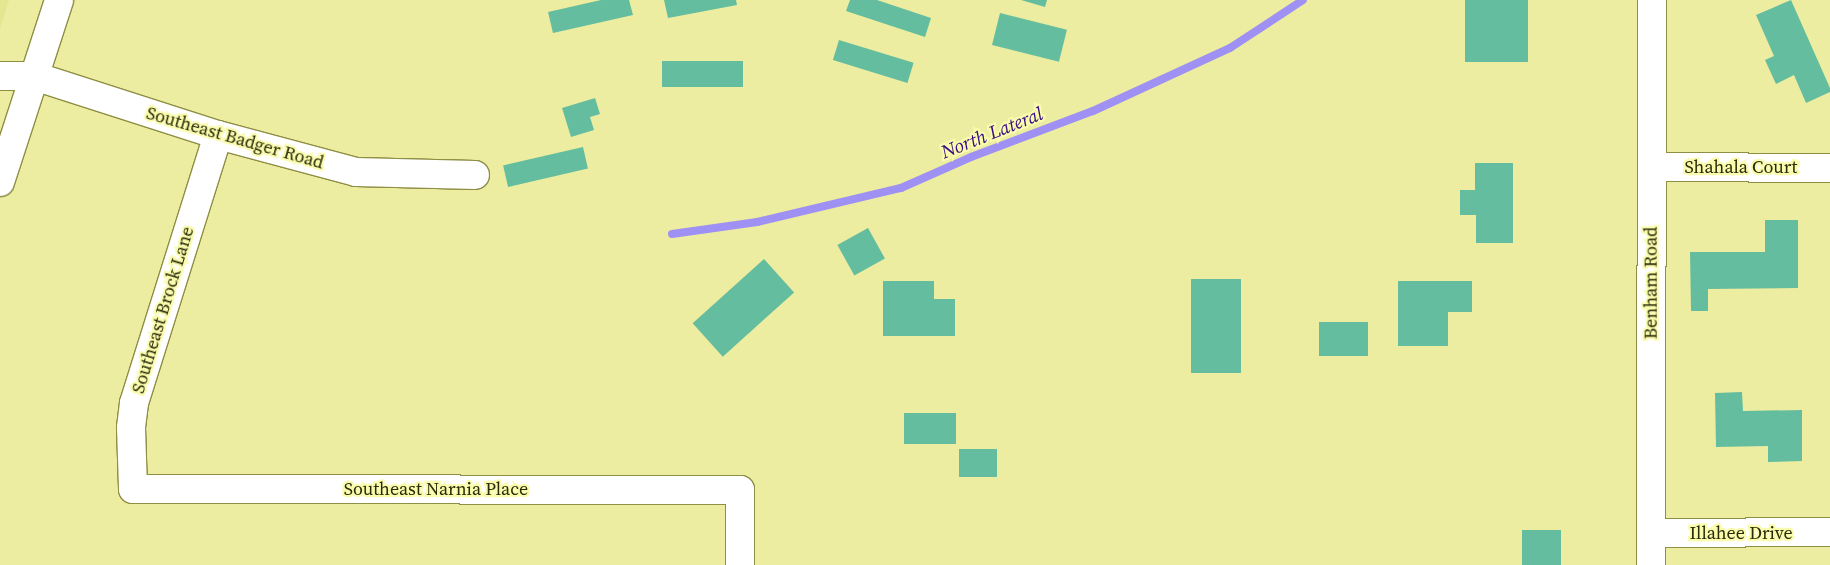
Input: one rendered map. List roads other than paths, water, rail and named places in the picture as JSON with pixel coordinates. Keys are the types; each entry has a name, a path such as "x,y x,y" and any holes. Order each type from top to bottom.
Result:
{"street":[{"path":"0,182 58,0"},
{"name":"Benham Road","path":"1652,0 1652,565"},
{"name":"Southeast Badger Road","path":"0,76 34,76 218,135 356,172 475,175"},
{"name":"Southeast Brock Lane","path":"133,489 131,428 134,403 218,135"},
{"name":"Shahala Court","path":"1652,166 1830,168"},
{"name":"Southeast Narnia Place","path":"133,489 740,490 740,565"},
{"name":"Illahee Drive","path":"1652,534 1830,532"}],"waterway":[{"name":"North Lateral","path":"672,234 757,222 901,188 971,157 1093,111 1230,48 1303,0"}]}
